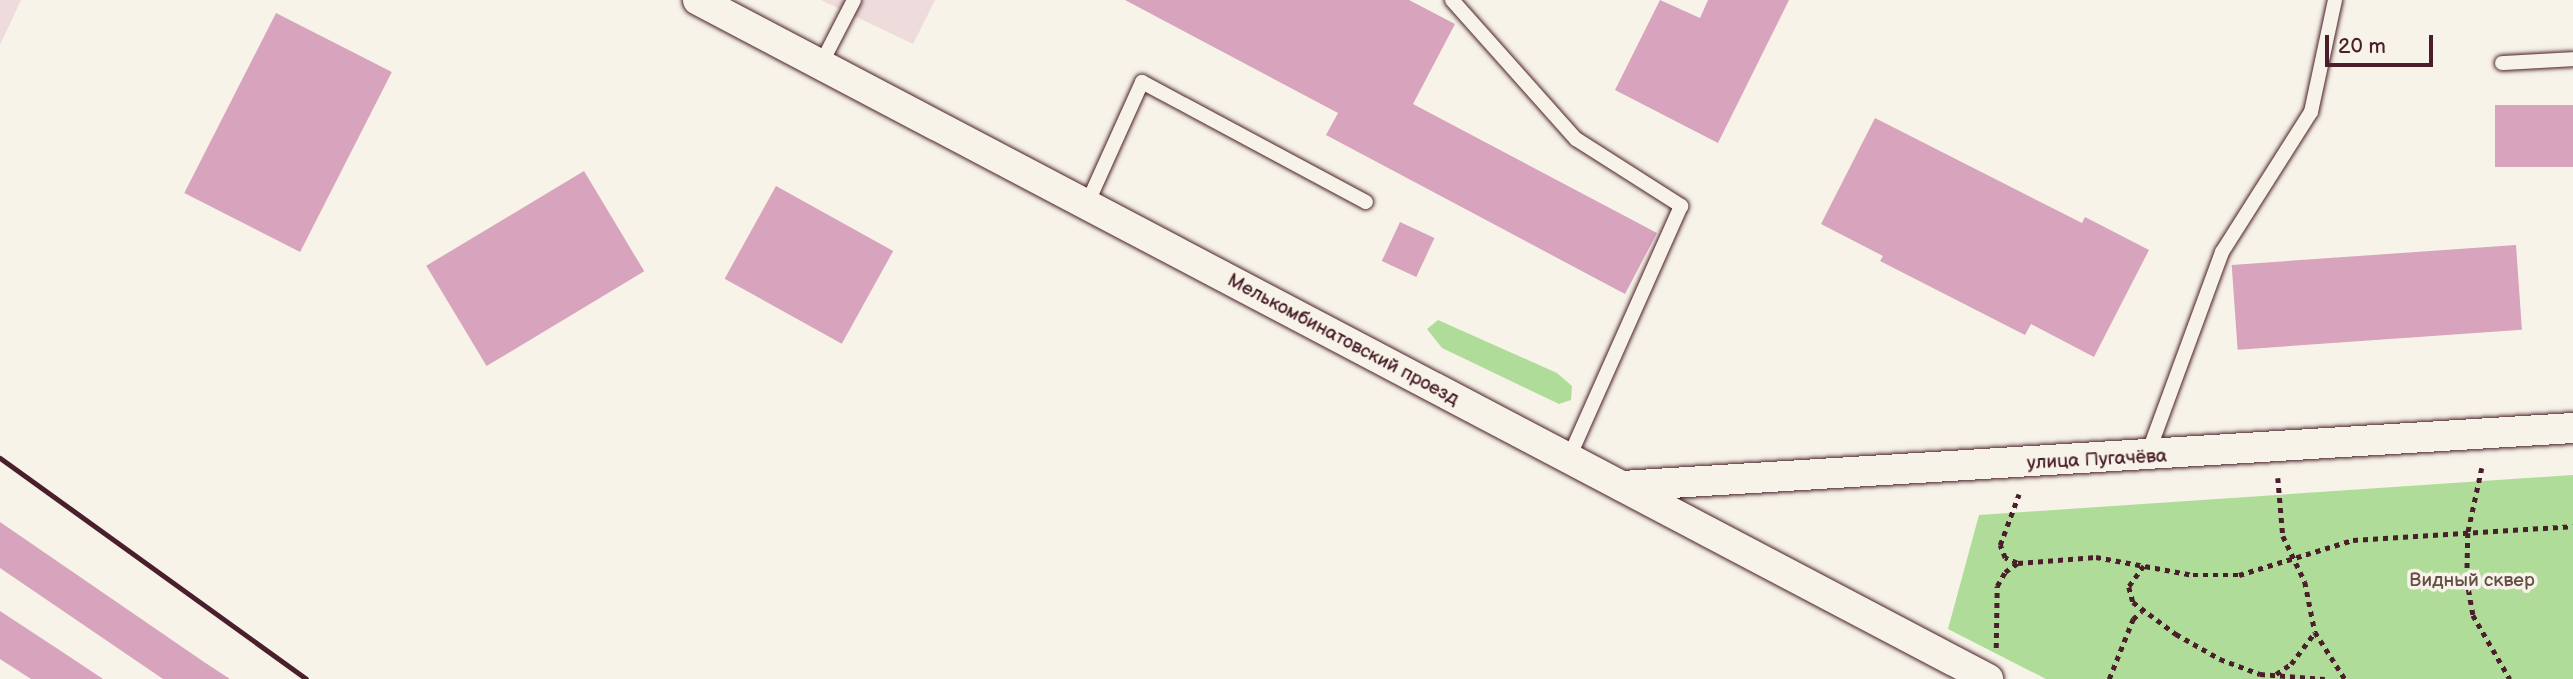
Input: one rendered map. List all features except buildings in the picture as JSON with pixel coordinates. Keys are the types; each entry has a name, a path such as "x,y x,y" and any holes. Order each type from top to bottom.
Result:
{"street":[{"name":"Мелькомбинатовский проезд","path":"698,0 735,9 821,64 1621,486 1992,665"},
{"name":"улица Пугачёва","path":"1621,486 2147,458 2573,428"}],"lane":[{"path":"821,64 854,0"},
{"path":"1452,0 1576,139 1681,206 1569,458"},
{"path":"2147,458 2222,252 2311,112 2335,0"},
{"path":"2502,63 2573,59"},
{"path":"1087,204 1142,82 1366,202"}],"path":[{"path":"2489,434 2469,533 2467,580 2473,615 2510,679"},
{"path":"2277,449 2279,513 2283,536 2305,582 2315,632 2345,679"},
{"path":"2031,464 2000,545 2004,558 2018,563 2096,557 2193,575 2239,575 2295,561 2353,540 2573,526"},
{"path":"1992,665 1997,586 2005,572 2018,563"},
{"path":"2145,566 2129,587 2141,612 2220,659 2276,675 2325,679"},
{"path":"2109,679 2133,619 2141,612"},
{"path":"2276,675 2291,664 2315,632"}],"shaded area":[{"path":"0,0 21,0 0,45"},
{"path":"821,0 935,0 913,44"}],"green space":[{"path":"1438,320 1557,373 1572,386 1571,400 1559,404 1442,348 1427,329"},
{"name":"Видный сквер","path":"2573,475 2573,679 2046,679 1948,629 1979,515"}],"railway":[{"path":"0,458 306,679"}]}
